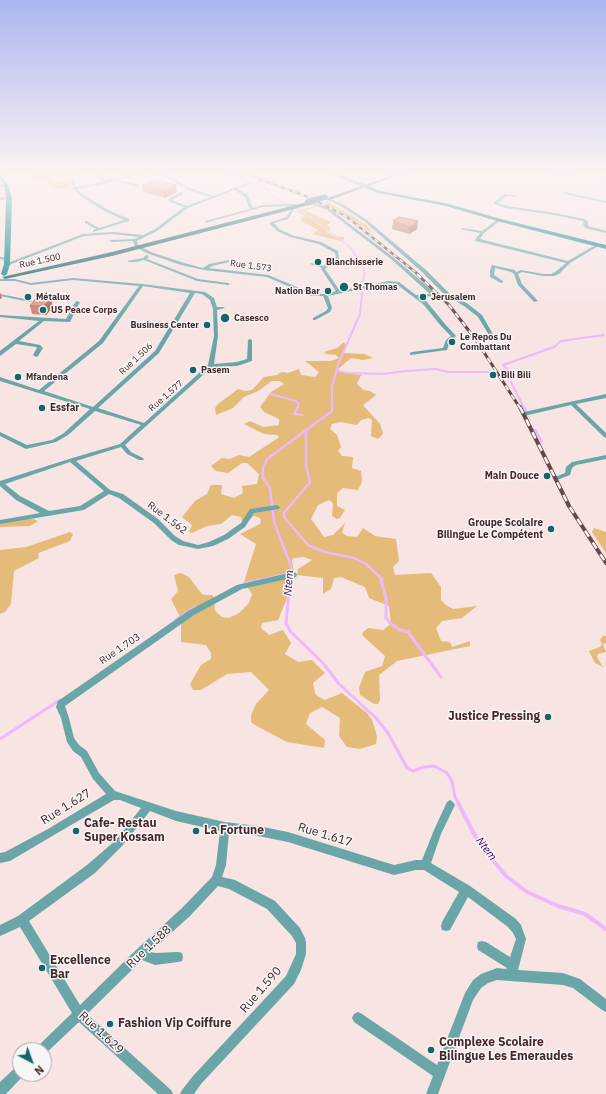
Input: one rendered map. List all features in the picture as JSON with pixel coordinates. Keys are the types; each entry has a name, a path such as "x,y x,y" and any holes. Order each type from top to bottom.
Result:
{"main road":[{"path":"2,276 7,261 8,223"},
{"name":"Rue 1.500","path":"2,276 224,223"},
{"path":"511,223 606,247"}],"street":[{"path":"88,223 98,229"},
{"path":"88,234 98,229 118,223"},
{"path":"111,241 137,244 144,236 165,223"},
{"path":"274,223 271,224 278,230 291,236 320,243 335,250 338,254 338,258 324,267 312,264"},
{"path":"346,223 392,258 432,293 432,295 416,296"},
{"path":"368,223 424,271 447,294 462,302 480,316 492,336 478,340"},
{"path":"495,223 483,232 477,240 569,262"},
{"path":"585,223 586,226 606,232"},
{"path":"462,229 483,232"},
{"path":"0,258 7,261 74,237 88,234 113,232 144,236"},
{"name":"Rue 1.573","path":"137,244 150,253 183,264 204,269 268,276 285,282 307,293 318,295 393,282 402,285 425,303 454,336 448,340 445,349 412,354"},
{"path":"516,274 521,271 552,275 557,273 569,262 598,245"},
{"path":"144,259 150,253"},
{"path":"128,261 144,259 197,280 228,284"},
{"path":"204,269 211,265 228,261"},
{"path":"500,282 492,276 494,266 513,271 516,274 520,284 536,301"},
{"path":"324,267 323,269 326,276 339,292"},
{"path":"2,276 31,284 73,279 142,285 203,293 212,300 215,309 216,342 211,366 237,364 250,360 250,340"},
{"path":"40,392 101,342 142,285"},
{"name":"Rue 1.506","path":"0,434 26,447 42,445 54,441 66,434 156,352 193,292"},
{"path":"0,295 30,301"},
{"path":"315,319 328,312 330,308 325,295"},
{"path":"0,316 68,321 78,302"},
{"path":"215,309 223,308"},
{"path":"0,354 43,320"},
{"path":"16,342 38,346 40,348 36,355"},
{"name":"Rue 1.577","path":"0,483 122,445 211,366"},
{"path":"0,379 145,425"},
{"path":"524,414 606,396"},
{"path":"573,404 606,436"},
{"path":"122,445 129,453 141,460"},
{"path":"557,478 568,474 569,467 574,463 606,457"},
{"name":"Rue 1.562","path":"72,460 108,491 121,496 156,521 173,538 181,543 198,547 211,544 226,537 244,525 252,511 277,508"},
{"path":"0,483 18,498 48,514"},
{"path":"0,522 82,508 108,491"},
{"name":"Rue 1.703","path":"113,795 96,776 84,754 76,748 70,739 65,718 60,707 61,704 191,613 240,588 293,575"},
{"path":"0,931 22,920 91,869 119,843 148,807 120,796 113,795"},
{"name":"Rue 1.627","path":"0,858 6,857 113,795"},
{"path":"450,804 425,865 466,890 512,923 520,934 521,944 512,971"},
{"name":"Rue 1.617","path":"148,807 176,816 225,827 258,831 288,837 394,870 416,865 425,865"},
{"name":"Rue 1.588","path":"50,1042 140,954 186,912 216,880 220,865 225,827"},
{"name":"Rue 1.590","path":"186,1094 197,1080 290,980 301,954 301,942 296,932 271,906 231,884 216,880"},
{"path":"446,926 466,890"},
{"name":"Rue 1.629","path":"22,920 79,1014 167,1094"},
{"path":"482,946 512,971"},
{"path":"140,954 154,959 178,957"},
{"path":"432,1094 468,997 477,984 485,978 512,971 563,979 576,983 606,1006"},
{"path":"358,1018 439,1073"},
{"path":"0,1091 12,1079"}],"shaded area":[{"path":"305,223 330,223 327,225 331,229 326,232 333,236 345,237 340,241 312,234 318,230"},
{"path":"356,223 363,223 367,225 372,233"},
{"path":"344,342 346,345 344,353 365,354 373,358 363,360 351,358 338,369 343,373 361,375 357,384 364,390 370,391 376,395 363,405 380,424 383,434 378,439 371,436 372,420 369,418 361,420 357,425 340,422 332,424 330,429 337,435 341,447 338,451 342,456 353,457 352,468 361,471 362,482 358,490 343,488 337,493 337,506 345,510 340,518 337,519 332,516 333,503 329,500 318,505 311,519 324,537 333,535 345,523 342,533 347,536 357,537 363,528 375,536 396,539 399,561 393,567 395,575 431,573 441,587 441,600 446,605 453,609 477,606 462,618 442,621 436,628 441,641 450,642 452,647 470,641 470,646 397,661 379,675 380,700 378,704 374,704 360,695 359,688 365,672 382,666 385,656 362,635 368,628 383,630 391,624 389,606 369,598 365,587 341,577 334,578 331,589 323,594 323,578 297,575 298,569 312,560 304,557 294,558 292,560 294,572 289,580 290,590 279,618 278,620 262,623 261,628 269,635 283,630 291,643 285,654 298,662 312,660 325,673 313,683 317,696 325,700 342,693 367,713 372,720 377,736 376,744 360,749 347,747 339,736 340,718 322,707 310,713 306,724 325,740 324,748 287,742 255,725 251,722 251,715 256,704 269,690 251,672 227,674 201,690 193,690 190,684 201,665 211,659 211,653 206,645 181,642 181,619 171,599 178,591 174,575 181,573 189,577 201,593 204,595 212,595 214,597 215,611 222,617 229,618 239,613 249,603 252,594 244,582 256,544 240,534 260,524 260,518 254,516 243,525 241,517 232,515 221,524 207,526 192,533 189,532 192,525 182,517 195,501 207,494 211,485 222,485 221,494 234,498 243,493 242,486 257,484 259,474 247,463 242,463 228,473 216,471 211,466 222,458 230,459 239,455 249,457 278,438 279,436 277,435 264,434 244,424 250,421 263,427 279,425 279,419 264,412 260,407 271,392 284,384 280,381 272,381 258,391 244,397 233,408 216,415 215,408 238,389 245,391 252,390 264,377 277,375 282,372 288,373 299,369 301,375 315,377 319,372 305,361 331,361 339,358 336,355 326,354 324,352 337,348"},
{"path":"26,516 38,521 30,526 0,527 0,521"},
{"path":"594,528 606,532 606,553 592,532"},
{"path":"70,532 73,534 70,541 41,552 38,554 39,558 14,571 11,604 5,612 0,614 0,550 26,547"},
{"path":"603,636 606,636 606,643 603,644 606,652 598,654 597,657 603,667 595,663 589,651 600,647 602,644 600,640"}],"building":[{"path":"399,223 415,223 410,227"},
{"path":"37,297 51,298 44,306 30,306"}],"waterway":[{"name":"Ntem","path":"318,223 351,248 364,270 365,275"},
{"name":"Ntem","path":"336,371 360,314 364,274"},
{"path":"504,372 510,372 503,365 554,347 561,341 604,335"},
{"path":"405,371 436,369 448,372 493,372"},
{"name":"Ntem","path":"290,581 291,566 274,522 270,488 263,478 263,468 267,459 332,411 332,386 336,371"},
{"path":"336,371 348,373 384,374 404,371"},
{"path":"511,382 524,408"},
{"path":"270,394 296,401 299,404 297,408"},
{"path":"298,407 294,414 303,415"},
{"path":"524,407 527,413"},
{"path":"535,430 542,442"},
{"path":"306,433 306,465 310,482 284,513 284,517 308,545 325,552 354,558 366,564 381,578 382,581"},
{"path":"257,581 285,574"},
{"name":"Ntem","path":"290,580 286,623 290,631 323,663 339,684 376,718 388,733 407,768 413,771 424,767 434,766 447,773 452,781 455,797 459,804"},
{"path":"381,580 386,598 386,618 391,624 400,630 408,632 441,677"},
{"path":"245,583 257,581"},
{"path":"176,620 195,607"},
{"path":"0,739 60,700"},
{"name":"Ntem","path":"458,803 480,845 506,876 527,892 558,906 585,914 606,929"}],"railway":[{"path":"355,223 419,275"},
{"path":"417,274 449,305 476,340 520,408"},
{"path":"520,407 569,506 606,563"}],"place":[{"name":"Blanchisserie","path":"318,262"},
{"name":"St Thomas","path":"344,287"},
{"name":"Nation Bar","path":"328,291"},
{"name":"Métalux","path":"28,297"},
{"name":"Jerusalem","path":"423,297"},
{"name":"US Peace Corps","path":"43,310"},
{"name":"Casesco","path":"225,318"},
{"name":"Business Center","path":"207,325"},
{"name":"Le Repos Du Combattant","path":"452,342"},
{"name":"Pasem","path":"193,370"},
{"name":"Bili Bili","path":"493,375"},
{"name":"Mfandena","path":"18,377"},
{"name":"Essfar","path":"42,408"},
{"name":"Main Douce","path":"547,476"},
{"name":"Groupe Scolaire Bilingue Le Compétent","path":"551,529"},
{"name":"Justice Pressing","path":"548,717"},
{"name":"Cafe- Restau Super Kossam","path":"76,831"},
{"name":"La Fortune","path":"196,831"},
{"name":"Excellence Bar","path":"42,968"},
{"name":"Fashion Vip Coiffure","path":"110,1024"},
{"name":"Complexe Scolaire Bilingue Les Emeraudes","path":"431,1050"}]}
